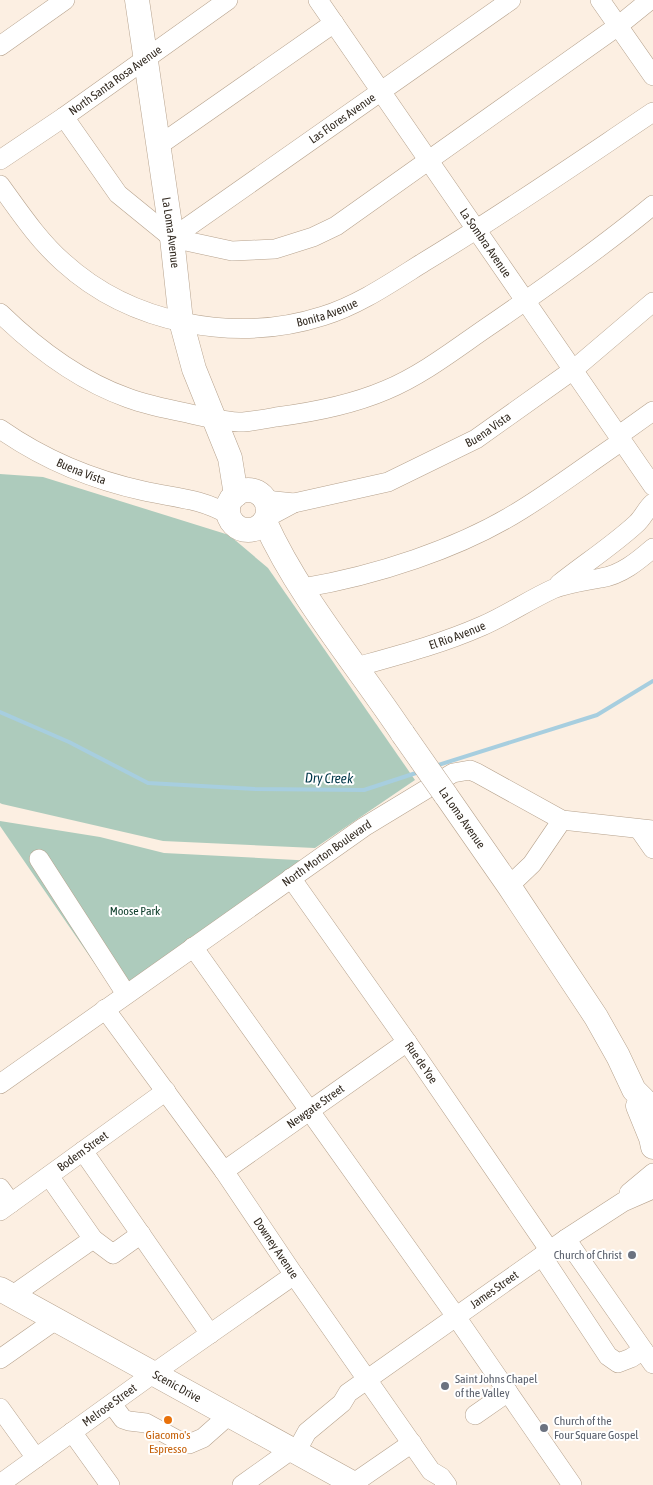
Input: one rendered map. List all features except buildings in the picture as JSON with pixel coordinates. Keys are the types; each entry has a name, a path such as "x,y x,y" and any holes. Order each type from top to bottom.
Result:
{"main road":[{"name":"La Loma Avenue","path":"137,0 172,238 181,321 194,369 260,537 279,553 509,886 596,1017 618,1056 634,1090 636,1102 653,1147"},
{"name":"La Loma Avenue","path":"634,1090 643,1099 653,1118"},
{"name":"Scenic Drive","path":"6,1292 353,1485"}],"street":[{"path":"0,46 65,0"},
{"name":"North Santa Rosa Avenue","path":"0,160 64,118 228,0"},
{"name":"La Sombra Avenue","path":"318,0 653,486"},
{"name":"Las Flores Avenue","path":"172,238 511,0"},
{"path":"600,0 653,76"},
{"path":"64,118 118,194 172,238 232,251 276,249 313,237 336,226 618,26 650,0"},
{"path":"158,146 334,23"},
{"name":"Bonita Avenue","path":"0,184 45,244 63,262 103,292 130,306 161,317 217,328 278,327 324,316 352,304 477,230 653,112"},
{"path":"0,313 22,334 52,357 91,381 127,398 153,406 215,419 243,422 314,412 349,404 388,389 427,369 526,301 617,234 653,204"},
{"name":"Buena Vista","path":"0,429 48,458 90,475 144,491 250,509 294,503 388,482 476,439 573,370 653,302"},
{"path":"302,588 341,580 400,564 466,539 520,511 620,438 653,411"},
{"name":"El Rio Avenue","path":"356,667 408,654 446,641 513,612 552,590 578,568 612,545 639,522 653,503"},
{"name":"El Rio Avenue","path":"552,590 576,582 603,578 624,570 640,560 653,548"},
{"name":"North Morton Boulevard","path":"0,1084 364,827 453,773 470,770 477,772 562,820 646,829"},
{"path":"509,886 532,864 562,820"},
{"path":"646,829 653,850"},
{"path":"39,859 126,994"},
{"name":"Rue de Yoe","path":"291,878 407,1042 546,1253 608,1356 618,1363 631,1358 648,1357"},
{"path":"193,947 456,1317 572,1485"},
{"name":"Downey Avenue","path":"105,1009 224,1171 294,1275 412,1443 433,1478 442,1477 447,1485"},
{"name":"Newgate Street","path":"224,1171 407,1042"},
{"name":"Bodem Street","path":"4,1201 49,1176 166,1091"},
{"path":"83,1151 210,1334"},
{"name":"James Street","path":"623,1202 630,1192 653,1173"},
{"path":"49,1176 92,1240 113,1254 141,1234"},
{"name":"James Street","path":"293,1451 307,1432 342,1403 348,1393 367,1379 566,1239 623,1202 653,1189"},
{"path":"566,1239 648,1357"},
{"path":"6,1292 92,1240"},
{"name":"Melrose Street","path":"0,1484 294,1275"},
{"path":"0,1359 57,1319"},
{"path":"475,1415 508,1392"},
{"path":"112,1404 123,1419 146,1423 188,1444 203,1438 229,1416"},
{"path":"0,1408 36,1458"},
{"path":"72,1432 110,1485"},
{"path":"353,1485 412,1443"},
{"path":"242,1485 293,1451"}],"green space":[{"path":"0,474 43,477 229,535 268,568 415,780 315,848 163,841 0,803"},
{"name":"Moose Park","path":"0,821 100,837 164,853 315,861 119,999 0,826"}],"waterway":[{"name":"Dry Creek","path":"435,766 597,715 653,681"},
{"name":"Dry Creek","path":"0,712 69,742 148,783 255,789 364,790 419,772"}],"place":[{"name":"Church of Christ","path":"632,1255"},
{"name":"Saint Johns Chapel of the Valley","path":"445,1386"},
{"name":"Giacomo's Espresso","path":"168,1420"},
{"name":"Church of the Four Square Gospel","path":"544,1428"}]}
